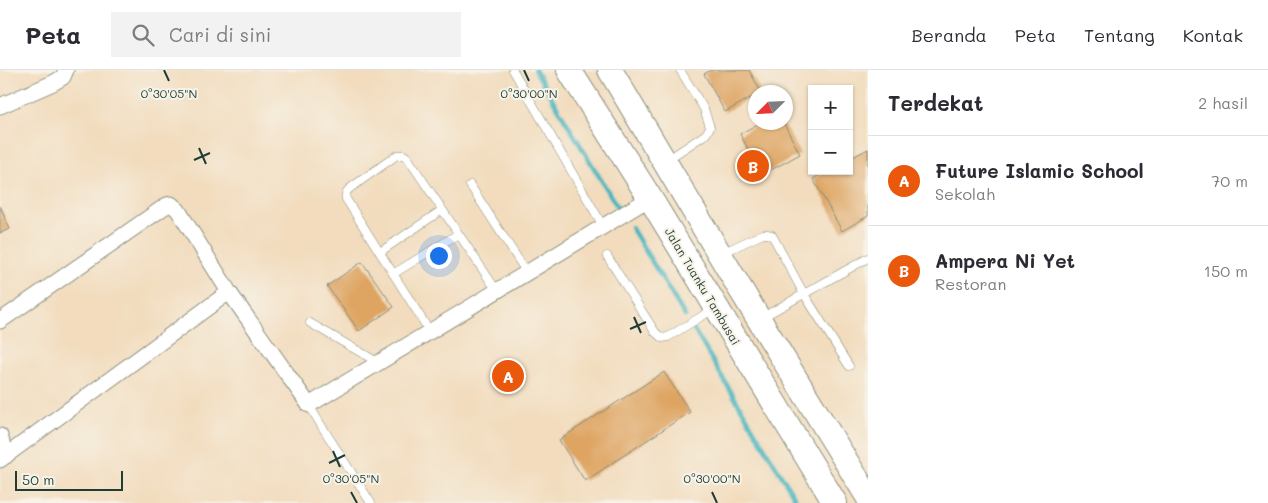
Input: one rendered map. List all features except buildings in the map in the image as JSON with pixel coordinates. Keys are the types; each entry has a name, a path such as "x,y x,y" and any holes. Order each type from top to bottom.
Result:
{"main road":[{"name":"Jalan Tuanku Tambusai","path":"569,70 650,198 835,503"},
{"path":"610,70 868,497"}],"street":[{"path":"0,106 53,84 63,77 66,70"},
{"path":"0,320 171,204 178,210 229,292 309,405 650,198"},
{"path":"0,436 3,458 229,292"}],"lane":[{"path":"513,70 604,226"},
{"path":"665,161 706,134 710,127 704,109 680,70"},
{"path":"430,332 345,195 349,189 397,155 407,157 497,291"},
{"path":"470,185 527,273"},
{"path":"380,252 442,210"},
{"path":"393,274 458,234"},
{"path":"721,254 763,234 772,235 804,294 849,366"},
{"path":"607,256 655,332 662,338 668,338 716,307"},
{"path":"760,319 868,258"},
{"path":"310,323 379,363"},
{"path":"309,405 371,503"}],"waterway":[{"path":"535,70 618,208"},
{"path":"631,227 685,316"},
{"path":"694,330 798,503"}],"place":[{"name":"Ampera Ni Yet","path":"753,166"},
{"name":"Future Islamic School","path":"508,376"}]}
